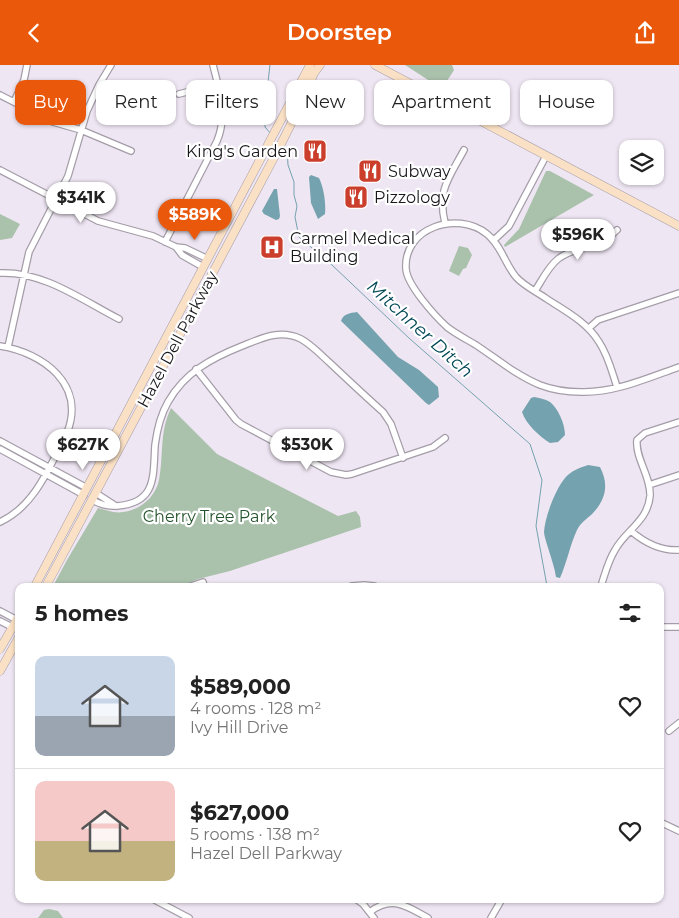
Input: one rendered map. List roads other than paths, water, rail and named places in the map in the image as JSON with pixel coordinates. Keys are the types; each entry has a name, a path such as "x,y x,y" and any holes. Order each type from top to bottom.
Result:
{"main road":[{"name":"Hazel Dell Parkway","path":"37,583 310,65"},
{"name":"Hazel Dell Parkway","path":"48,583 278,150 314,73 320,65"},
{"path":"375,65 679,226"},
{"path":"0,649 15,622"},
{"path":"0,671 15,644"}],"street":[{"path":"14,102 24,79 27,65"},
{"path":"8,347 23,273 30,250 70,169 81,130 94,95 111,65"},
{"path":"213,65 217,80"},
{"path":"179,94 186,92"},
{"path":"0,95 54,122 81,130 131,151"},
{"path":"165,242 219,137 222,125"},
{"path":"445,223 442,193 464,150"},
{"path":"494,240 509,225 546,156"},
{"path":"0,170 104,223 147,234 208,259"},
{"path":"617,387 604,349 595,335 588,328 524,284 515,275 494,240 481,230 465,223 445,223 427,231 417,239 408,255 406,269 411,283 447,326 515,372 542,386 582,392 597,392 617,387 679,367"},
{"path":"534,291 552,263 560,257 605,240 617,230"},
{"path":"176,247 182,255 203,267"},
{"path":"0,273 23,273 49,282 119,319"},
{"path":"588,328 598,320 679,293"},
{"path":"94,496 109,507 135,503 148,491 153,480 156,437 164,411 176,390 196,369 218,355 270,335 286,335 300,339 313,348 388,418 403,458"},
{"path":"0,345 25,353 50,367 61,378 68,391 72,407 70,424 35,493 15,514 0,522"},
{"path":"196,369 236,420 339,475 352,475 403,458 433,447 445,438"},
{"path":"602,583 615,550 644,515 650,495 649,485 637,448 637,440 645,433 679,422"},
{"path":"0,441 47,471"},
{"path":"0,449 85,491"},
{"path":"649,485 679,475"},
{"path":"631,531 655,547 679,550"},
{"path":"0,611 15,617"},
{"path":"0,621 12,627"},
{"path":"664,627 679,627"},
{"path":"669,731 679,723"},
{"path":"664,824 679,831"},
{"path":"161,903 189,918"},
{"path":"361,903 370,911 374,918"},
{"path":"370,911 383,904 396,903 406,906 428,918"},
{"path":"492,918 500,903"}],"water":[{"path":"311,175 319,178 324,196 325,214 318,219 311,203 309,177"},
{"path":"274,189 277,189 280,216 276,220 262,211"},
{"path":"357,312 398,357 419,370 438,387 439,397 429,405 426,403 341,321 345,315"},
{"path":"534,397 550,402 558,412 564,426 565,435 558,442 550,443 546,440 533,429 524,416 522,412 531,398"},
{"path":"588,465 600,467 605,479 605,491 597,508 579,527 560,578 556,577 544,535 546,519 561,483 573,472"}],"waterway":[{"name":"Mitchner Ditch","path":"270,65 265,108 265,127 271,134"},
{"name":"Mitchner Ditch","path":"283,146 287,149 288,165 294,182 294,195 297,206 295,217 299,237 332,265 410,339 530,444 542,480 536,526 546,583"}],"place":[{"name":"King's Garden","path":"315,151"},
{"name":"Subway","path":"370,171"},
{"name":"Pizzology","path":"356,197"},
{"name":"Carmel Medical Building","path":"272,247"}],"park label":[{"name":"Cherry Tree Park","path":"209,516"}]}
